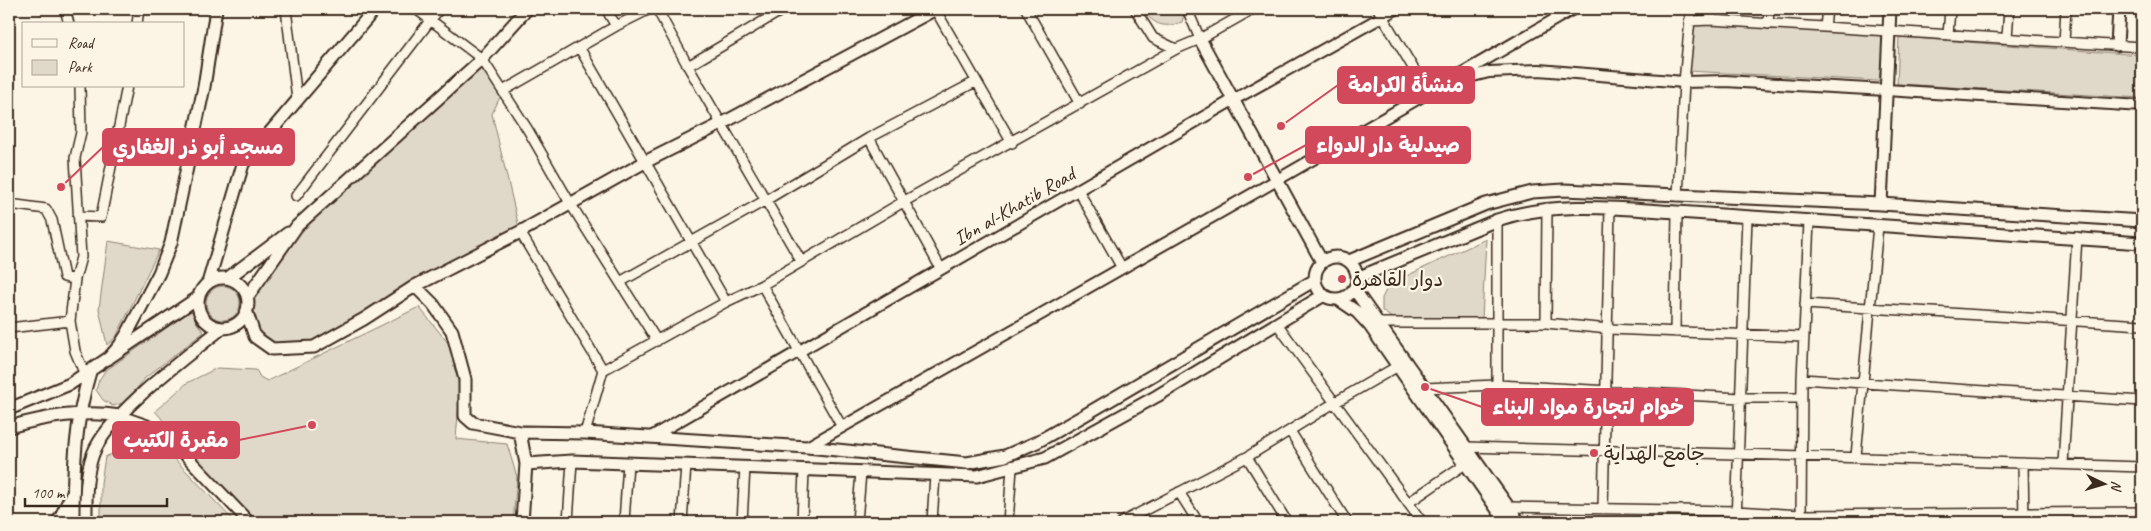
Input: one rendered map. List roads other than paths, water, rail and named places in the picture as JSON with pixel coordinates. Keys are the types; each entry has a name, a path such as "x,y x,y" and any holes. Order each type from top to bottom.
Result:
{"main road":[{"path":"108,359 127,334 159,273 171,243 204,87 216,9"},
{"path":"208,283 243,164 375,9"},
{"path":"228,278 298,226 482,58 527,9"},
{"path":"298,226 248,296 247,313 255,337 272,349 314,347 364,319 414,286 520,232 644,162 721,124 935,9"},
{"path":"1881,204 1890,9"},
{"path":"2117,44 2119,9"},
{"path":"1200,39 1322,262"},
{"path":"1349,261 1486,204 1532,192 1564,190 1881,204 2142,221"},
{"path":"1338,299 1344,297 1355,283 1497,220 1518,213 1547,208 1610,208 1747,216 2142,243"},
{"path":"1506,522 1370,326 1357,312 1338,299 1324,295 1316,286 1315,273 1322,262 1332,257 1344,258 1349,261 1356,272 1355,283 1379,324 1519,522"},
{"path":"220,329 212,326 200,314 199,297 202,289 214,279 228,278 240,284 248,296"},
{"path":"414,286 433,304 452,331 465,380 465,416 473,423 520,432 585,432 807,447 967,463 1006,456 1037,442 1315,280"},
{"path":"526,464 572,461 977,476 1045,458 1157,396 1278,325 1324,295"},
{"path":"9,409 48,394 88,373 199,297"},
{"path":"86,522 87,481 93,454 104,433 155,383 220,329 236,325 247,313"},
{"path":"74,522 73,492 80,414 88,373"},
{"path":"85,390 91,403 101,414"},
{"path":"9,427 38,420 80,414 120,416"},
{"path":"520,432 526,464 522,522"},
{"path":"58,522 73,492"}],"street":[{"path":"65,9 69,22"},
{"path":"137,22 139,9"},
{"path":"286,9 297,99"},
{"path":"416,9 482,58 657,341"},
{"path":"296,196 439,9"},
{"path":"606,9 616,26"},
{"path":"503,91 616,26 650,9"},
{"path":"657,9 801,261"},
{"path":"688,66 784,9"},
{"path":"935,9 975,82 1012,143"},
{"path":"1026,9 1080,104"},
{"path":"1135,9 1153,38 1176,49"},
{"path":"1187,9 1200,39"},
{"path":"585,432 603,370 762,284 903,202 1012,143 1176,49 1200,39 1253,9"},
{"name":"Ibn al-Khatib Road","path":"651,437 1380,13 1396,9"},
{"path":"1678,196 1684,82 1691,9"},
{"path":"1711,20 1712,9"},
{"path":"1768,24 1769,9"},
{"path":"1825,27 1827,9"},
{"path":"1948,35 1950,9"},
{"path":"2008,38 2009,9"},
{"path":"2064,42 2066,9"},
{"path":"807,447 1277,180 1569,10"},
{"path":"1380,13 1428,93"},
{"path":"1690,21 1711,20 2142,47"},
{"path":"579,47 726,302"},
{"path":"1446,83 1489,72 1539,70 1684,82 1725,81 2142,106"},
{"path":"620,282 766,200 869,138 975,82"},
{"path":"80,88 81,132 75,158 81,257 75,279 70,321 75,351 88,373"},
{"path":"78,216 101,217 127,88"},
{"path":"869,138 941,269"},
{"path":"1078,190 1122,268"},
{"path":"9,204 46,209 52,220 64,277 75,279"},
{"path":"1546,323 1547,208"},
{"path":"1604,509 1610,208"},
{"path":"1675,332 1677,212"},
{"path":"1736,522 1747,216"},
{"path":"1497,220 1497,385"},
{"path":"1801,519 1803,337 1809,221"},
{"path":"1856,456 1878,226"},
{"path":"520,232 603,370"},
{"path":"2062,464 2077,238"},
{"path":"762,284 842,427"},
{"path":"1805,304 2142,325"},
{"path":"9,328 70,321"},
{"path":"1379,324 1546,323 1609,329 1803,337"},
{"path":"1278,325 1422,522"},
{"path":"1122,522 1133,519 1179,492 1247,458 1334,403 1398,366"},
{"path":"1802,379 2142,401"},
{"path":"1424,388 1497,385 1741,398 1802,398"},
{"path":"120,416 146,425 170,440 249,522"},
{"path":"1290,431 1347,522"},
{"path":"1465,447 1739,455 1801,454 2142,467"},
{"path":"1247,458 1287,522"},
{"path":"568,522 572,461"},
{"path":"624,522 628,463"},
{"path":"2023,463 2024,518"},
{"path":"1408,503 1466,464"},
{"path":"682,522 686,465"},
{"path":"742,522 745,468"},
{"path":"1008,522 1012,468"},
{"path":"802,522 804,470"},
{"path":"858,522 861,472"},
{"path":"932,522 935,475"},
{"path":"1179,492 1198,522"},
{"path":"1509,507 1736,511 1801,519 2024,518 2142,512"}],"place":[{"name":"منشأة الكرامة","path":"1281,126"},
{"name":"صيدلية دار الدواء","path":"1248,177"},
{"name":"مسجد أبو ذر الغفاري","path":"61,187"},
{"name":"دوار القاهرة","path":"1342,279"},
{"name":"خوام لتجارة مواد البناء","path":"1425,387"},
{"name":"مقبرة الكتيب","path":"312,425"},
{"name":"جامع الهداية","path":"1594,453"}]}
